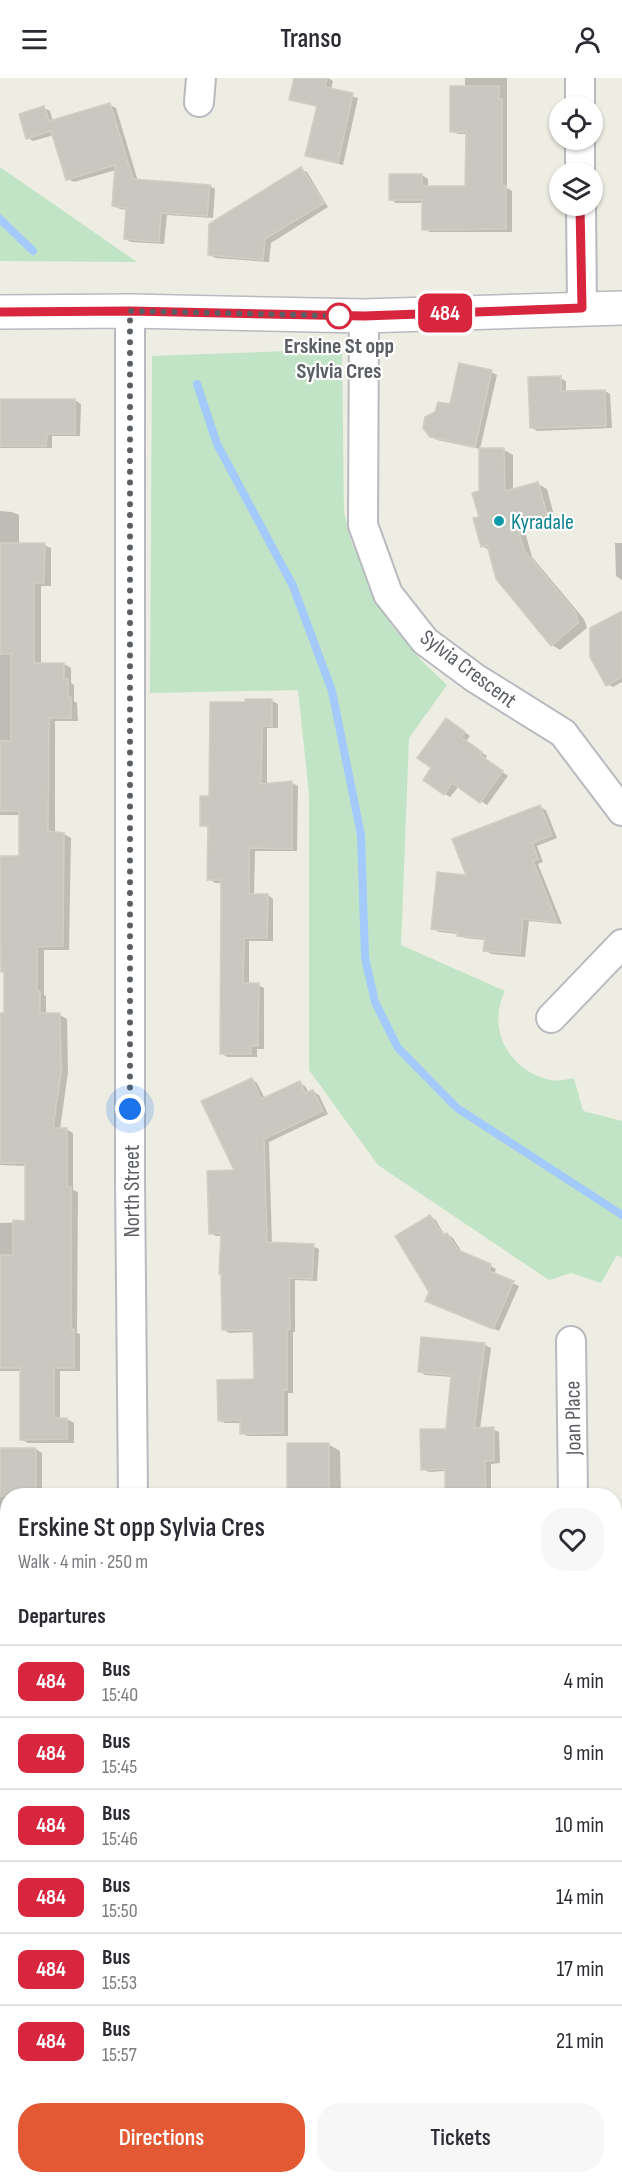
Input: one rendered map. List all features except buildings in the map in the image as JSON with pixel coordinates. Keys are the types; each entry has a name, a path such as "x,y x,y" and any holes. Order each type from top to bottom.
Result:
{"street":[{"path":"579,78 580,96"},
{"path":"580,216 582,308"},
{"path":"0,312 130,311 364,316 622,308"},
{"name":"North Street","path":"130,311 130,1156 133,1488"},
{"name":"Sylvia Crescent","path":"364,316 363,525 388,594 425,641 474,678 563,733 622,811"},
{"path":"551,1018 622,944"},
{"name":"Joan Place","path":"571,1341 573,1488"}],"green space":[{"path":"0,167 137,262 0,261"},
{"path":"342,349 344,512 351,541 392,626 422,661 447,685 409,738 401,945 505,991 498,1018 504,1044 511,1056 532,1074 546,1079 556,1081 574,1078 583,1111 622,1121 622,1258 617,1255 601,1283 571,1273 549,1280 378,1165 309,1070 309,794 298,690 150,693 152,356"}],"waterway":[{"path":"0,219 33,251"},
{"path":"197,384 217,444 293,586 332,691 361,835 365,958 375,1002 398,1048 457,1108 622,1215"}],"bus line":[{"name":"484","path":"0,312 130,311 364,316 582,308 580,216"}],"place":[{"name":"Erskine St opp Sylvia Cres","path":"339,316"},
{"name":"Kyradale","path":"499,521"}],"route":[{"path":"130,1109 130,311 341,316 339,316"}]}
